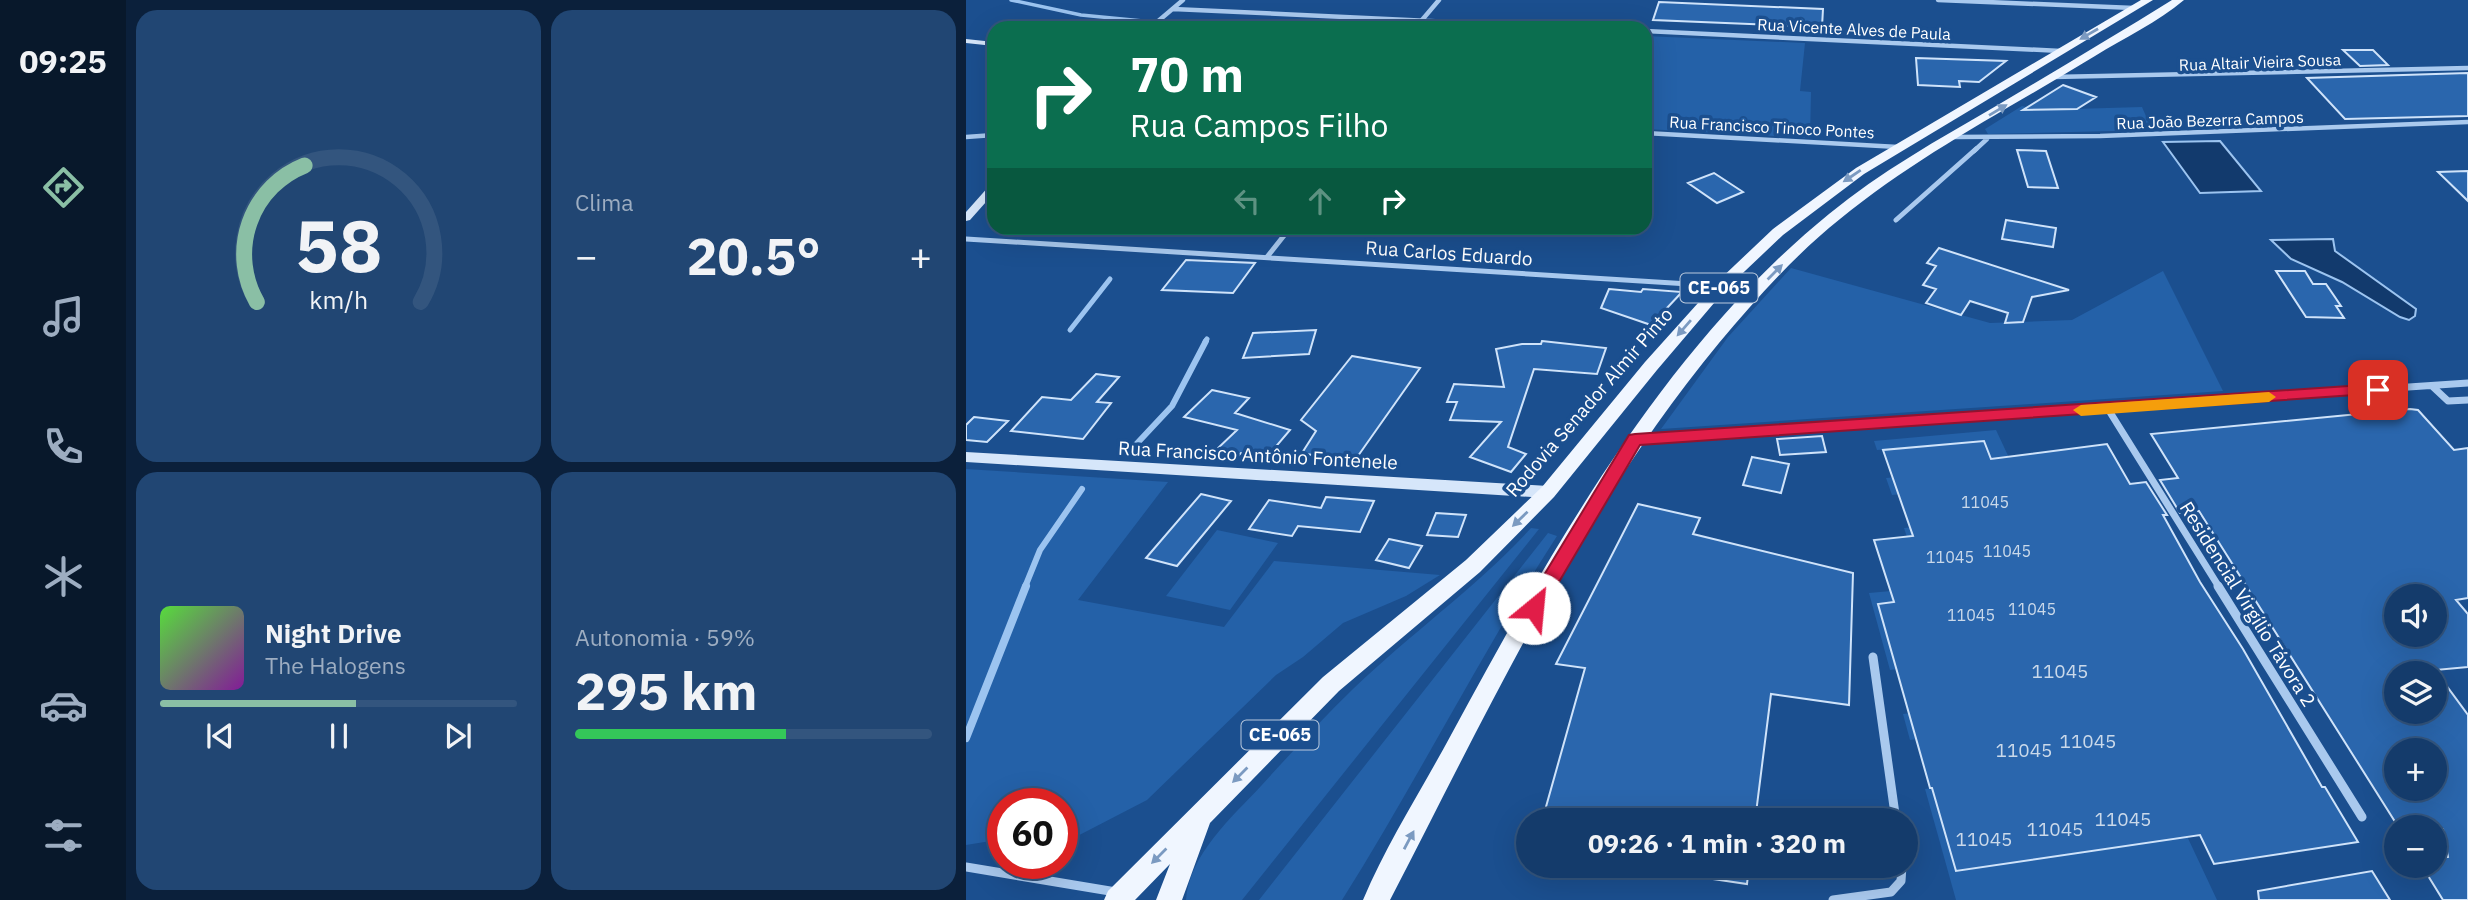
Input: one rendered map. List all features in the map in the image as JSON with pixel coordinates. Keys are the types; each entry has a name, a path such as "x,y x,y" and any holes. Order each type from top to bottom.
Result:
{"main road":[{"name":"Rodovia Senador Almir Pinto","path":"1120,896 1331,684 1473,566 1548,492 1651,366 1721,286 1778,232 1820,198 1898,146 2148,0"},
{"name":"CE-065","path":"1376,900 1552,573 1635,439 1683,375 1747,299 1802,245 1860,197 1952,137 2179,0"},
{"path":"1169,900 1202,812"}],"street":[{"path":"1158,21 1183,0"},
{"path":"1422,20 1439,0"},
{"path":"1938,0 2134,8"},
{"path":"1173,9 1440,21"},
{"name":"Rua Vicente Alves de Paula","path":"1652,31 2061,51"},
{"path":"966,42 987,44"},
{"name":"Rua Altair Vieira Sousa","path":"2052,77 2132,78 2468,68"},
{"name":"Rua João Bezerra Campos","path":"1952,137 1988,139 2468,122"},
{"name":"Rua Francisco Tinoco Pontes","path":"1652,133 1898,146"},
{"path":"966,137 987,136"},
{"path":"1896,220 1988,139"},
{"path":"966,218 987,195"},
{"path":"1267,257 1284,235"},
{"name":"Rua Carlos Eduardo","path":"966,239 1721,286"},
{"path":"1635,439 2468,383"},
{"path":"2432,386 2448,401 2468,400"},
{"name":"Residencial Virgílio Távora 2","path":"2108,408 2362,817"},
{"name":"Rua Francisco Antônio Fontenele","path":"966,457 1548,492"},
{"path":"1873,657 1894,808"},
{"path":"966,867 1120,896"},
{"path":"1832,900 1891,892 1898,887 1901,878"}],"shaded area":[{"path":"1652,36 1805,43 1800,91 1811,92 1810,138 1652,129"},
{"path":"2022,106 2039,110 2142,107 2152,130 1988,134 1985,129"},
{"path":"2220,141 2261,191 2200,193 2163,142"},
{"path":"2333,239 2335,251 2416,309 2415,316 2409,320 2400,317 2342,282 2291,259 2271,240"},
{"path":"1791,268 1990,323 2072,320 2163,271 2223,391 1661,429 1728,337"},
{"path":"1996,430 2217,900 1956,900 1925,789 2067,769 1996,729 1910,740 1903,714 2051,695 2081,646 1890,670 1869,593 1924,588 1904,528 2018,516 2004,484 1892,495 1886,478 1994,468 1984,441 1877,450 1874,441","holes":["1879,604 1980,635 1889,643","1941,817 2168,840 1957,871"]},
{"path":"966,469 1168,482 1078,600 1224,627 1274,561 1440,575 1406,596 1343,623 1303,657 1276,675 1147,800 1078,836 1078,788 987,788 987,842 966,845"},
{"path":"1531,528 1539,529 1242,900 1186,900 1189,883 1203,852 1237,811 1353,689 1489,570"},
{"path":"1217,530 1278,543 1230,610 1166,596"},
{"path":"1548,533 1557,536 1501,626 1342,900 1259,900"}],"building":[{"path":"1659,2 1823,9 1822,27 1653,20"},
{"path":"2343,50 2373,50 2388,65 2360,66"},
{"path":"1916,58 2006,61 1979,82 1959,81 1960,87 1918,85"},
{"path":"2468,73 2468,116 2345,119 2307,78"},
{"path":"2063,85 2096,97 2077,109 2023,110"},
{"path":"2017,150 2046,151 2058,188 2028,187"},
{"path":"2468,171 2468,201 2438,172"},
{"path":"1714,173 1743,192 1717,203 1688,183"},
{"path":"2006,220 2056,228 2053,247 2002,239"},
{"path":"1939,248 2069,290 2032,297 2023,322 2005,323 2008,313 1970,301 1961,315 1926,303 1936,289 1923,285 1936,266 1927,263"},
{"path":"1186,260 1255,263 1233,293 1162,290"},
{"path":"2276,271 2305,271 2313,284 2326,284 2341,306 2336,306 2344,318 2306,317"},
{"path":"1609,289 1682,292 1651,325 1601,308"},
{"path":"1316,330 1309,354 1243,358 1253,333"},
{"path":"1542,341 1606,348 1597,374 1534,369 1508,447 1526,454 1511,472 1470,457 1501,422 1450,420 1457,402 1447,402 1454,384 1504,387 1496,349 1541,344"},
{"path":"1352,356 1420,368 1353,463 1302,453 1316,431 1301,420"},
{"path":"1096,374 1119,377 1097,402 1111,403 1083,439 1011,431 1042,397 1071,400"},
{"path":"1212,390 1249,398 1235,413 1290,430 1267,457 1241,453 1238,456 1217,449 1237,430 1184,417"},
{"path":"2410,409 2418,410 2454,450 2468,448 2468,598 2456,600 2468,614 2468,667 2447,669 2447,661 2384,661 2384,724 2447,724 2447,686 2468,715 2468,900 2443,900 2429,878 2447,878 2447,815 2391,815 2199,511 2180,513 2160,480 2178,478 2151,434"},
{"path":"974,417 1008,421 987,442 966,440 966,425"},
{"path":"1822,436 1826,452 1780,455 1777,439"},
{"path":"1984,441 1991,459 2107,444 2130,484 2146,482 2167,515 2163,515 2200,582 2243,649 2322,787 2325,787 2358,842 2214,864 2200,835 1956,871 1878,604 1894,602 1874,540 1913,536 1883,450"},
{"path":"1752,457 1789,464 1781,493 1743,485"},
{"path":"1201,494 1231,501 1177,566 1146,558"},
{"path":"1326,497 1374,501 1360,532 1298,526 1292,536 1249,529 1269,500 1321,508"},
{"path":"1638,504 1700,518 1693,534 1853,573 1849,705 1771,694 1757,808 1546,808 1585,668 1556,664"},
{"path":"1436,513 1466,515 1458,537 1427,535"},
{"path":"1389,539 1422,546 1409,568 1376,560"},
{"path":"2372,871 2390,900 2259,900 2258,891"},
{"path":"1706,878 1748,878 1747,884"}],"waterway":[{"path":"1011,0 1081,15 1143,21"},
{"path":"1070,330 1110,279"},
{"path":"1128,453 1172,406 1206,341"},
{"path":"1025,587 1040,550 1082,489"},
{"path":"966,738 1026,586"}],"slow traffic":[{"path":"2081,410 2269,397"}],"route":[{"path":"1534,608 1552,573 1635,439 2378,390"}]}
